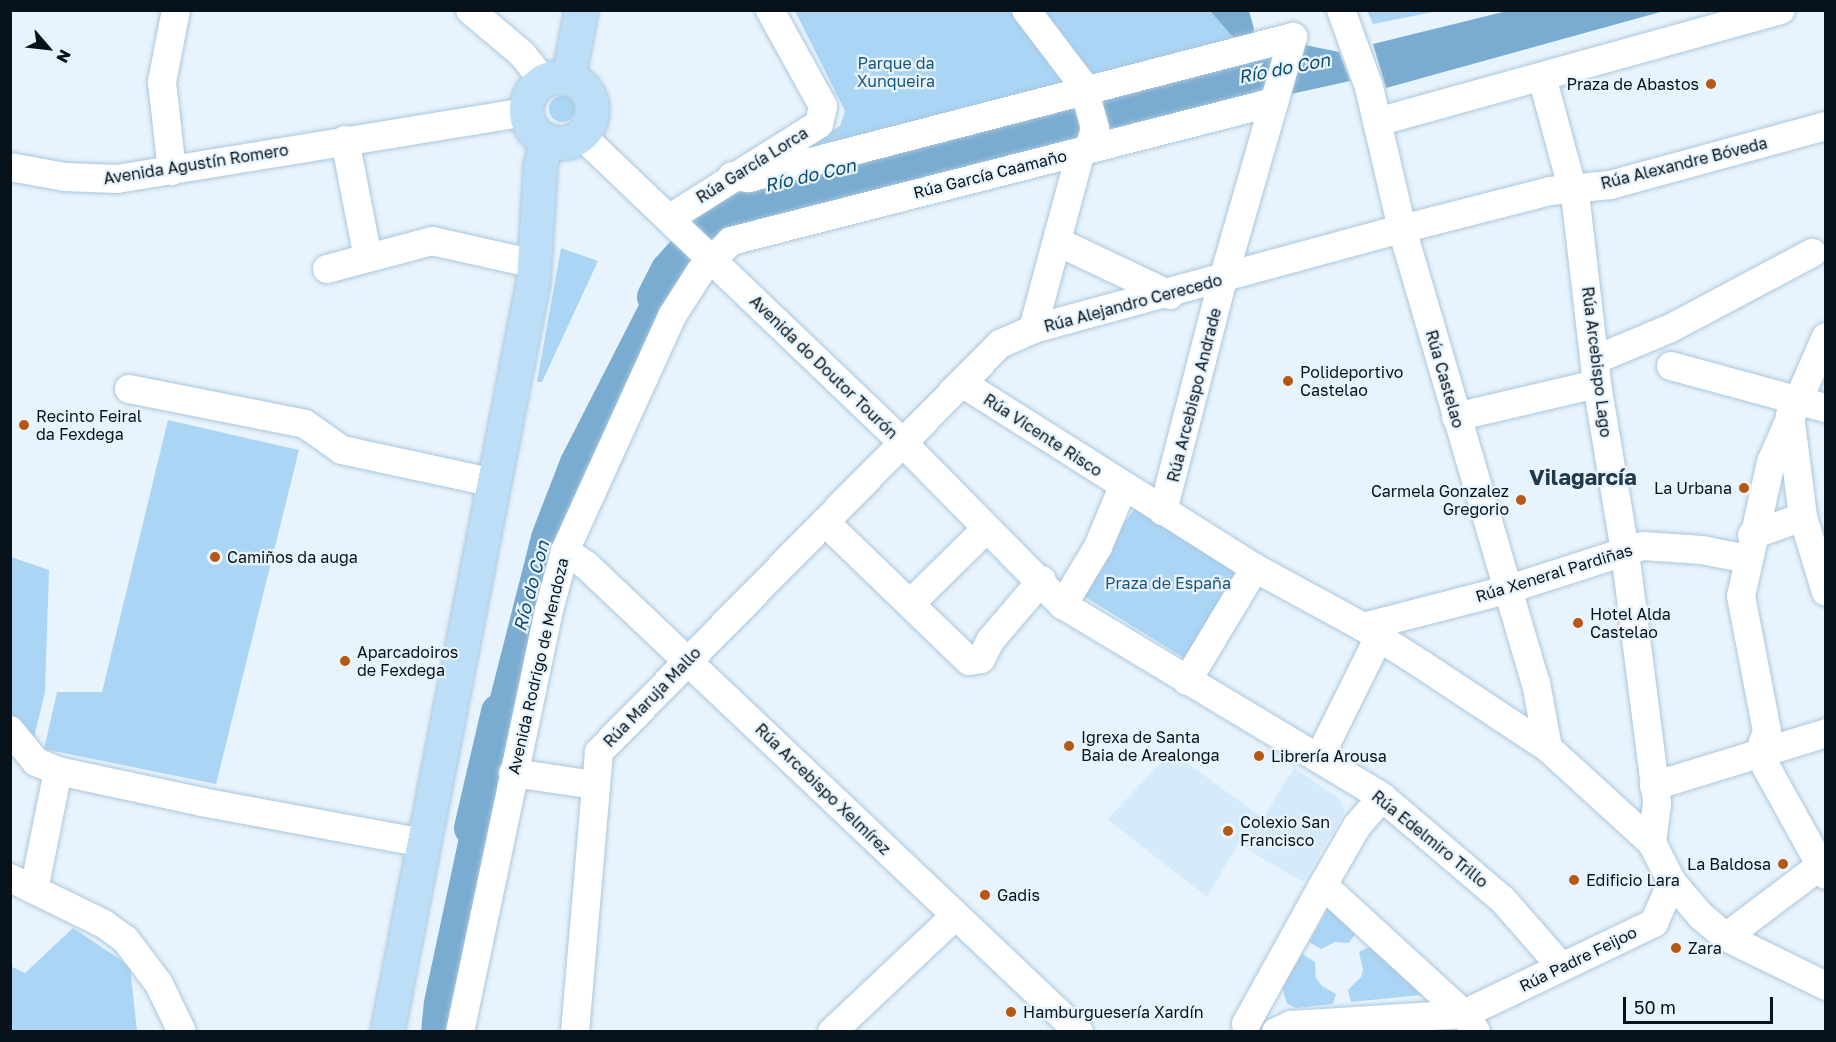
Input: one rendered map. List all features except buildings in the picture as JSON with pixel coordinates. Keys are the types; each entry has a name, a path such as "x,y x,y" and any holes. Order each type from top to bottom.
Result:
{"main road":[{"path":"556,79 585,89 590,98 591,118 581,135 564,142 546,140 532,129 526,112 530,94 556,79 581,10"},
{"path":"387,1032 535,264 540,166 546,140"}],"street":[{"path":"172,171 162,82 176,10"},
{"path":"470,10 556,79"},
{"name":"Rúa García Lorca","path":"674,222 732,176 819,124 823,105 770,10"},
{"path":"1026,10 1069,63 1084,89 1095,128 1085,150 1033,329"},
{"path":"1377,122 1781,10"},
{"name":"Rúa Castelao","path":"1343,14 1369,87 1402,229 1506,590 1536,683 1548,748"},
{"name":"Rúa Arcebispo Andrade","path":"1084,89 1293,37 1223,279 1163,511"},
{"path":"1542,76 1574,188"},
{"path":"732,176 749,178 1084,89"},
{"name":"Rúa García Caamaño","path":"711,257 731,241 1274,102"},
{"name":"Avenida Agustín Romero","path":"10,167 90,180 172,171 345,140 526,112"},
{"name":"Rúa Alexandre Bóveda","path":"1402,229 1550,191 1611,185 1824,127"},
{"name":"Avenida do Doutor Tourón","path":"581,135 711,257 1053,592"},
{"path":"345,140 368,258"},
{"name":"Rúa Arcebispo Lago","path":"1574,188 1597,371 1625,552 1657,803 1652,843"},
{"name":"Rúa Alejandro Cerecedo","path":"903,443 1000,344 1033,329 1170,295 1402,229"},
{"path":"327,269 432,241 535,264"},
{"path":"1058,242 1170,295"},
{"path":"1456,417 1597,371 1671,328 1812,253"},
{"name":"Avenida Rodrigo de Mendoza","path":"460,1032 513,773 565,551 672,316 711,257"},
{"path":"1726,937 1823,870 1759,754 1767,731 1741,596 1750,547 1771,462 1792,407 1826,337"},
{"path":"1671,366 1792,407 1826,408"},
{"name":"Rúa Vicente Risco","path":"962,383 1123,487"},
{"path":"129,389 304,424 342,450 494,483"},
{"path":"1792,407 1826,592"},
{"name":"Rúa Maruja Mallo","path":"575,1032 594,785 597,760 603,746 903,443"},
{"path":"1014,632 1098,548 1123,487 1255,568 1371,632 1548,748 1652,843 1672,882 1701,916 1726,937 1826,986"},
{"path":"825,522 969,661 976,662 1053,592"},
{"path":"1750,547 1812,523"},
{"path":"910,604 980,535"},
{"name":"Rúa Xeneral Pardiñas","path":"1371,632 1643,546 1750,547"},
{"name":"Rúa Arcebispo Xelmírez","path":"565,551 586,565 1079,1032"},
{"path":"1053,592 1187,681 1255,568"},
{"path":"1319,758 1371,632"},
{"name":"Rúa Edelmiro Trillo","path":"1187,681 1319,758 1382,798 1503,900 1560,965"},
{"path":"10,730 36,762 58,771 202,802 423,843"},
{"path":"1654,786 1826,733"},
{"path":"58,771 22,884 104,924 125,939 159,984 182,1032"},
{"path":"513,773 594,785"},
{"path":"1246,1024 1357,826 1382,798"},
{"name":"Rúa Padre Feijoo","path":"1470,1023 1560,965 1654,922 1672,882"},
{"path":"1323,885 1470,1023"},
{"path":"832,1032 956,915"},
{"path":"1276,1032 1291,1024 1470,1023"}],"shaded area":[{"name":"Colexio San Francisco","path":"1172,752 1263,818 1294,768 1340,799 1345,811 1303,882 1238,844 1207,897 1107,819"}],"green space":[{"name":"Parque da Xunqueira","path":"795,11 1210,11 1239,44 792,155 840,126 845,111"},
{"path":"1367,11 1438,11 1373,24"},
{"path":"562,96 571,100 575,109 571,118 562,122 553,118 549,109 553,100"},
{"path":"561,248 598,261 542,382 537,382"},
{"path":"168,420 299,450 216,784 44,749 57,692 102,692"},
{"name":"Praza de España","path":"1139,503 1240,559 1197,666 1074,590"},
{"path":"11,557 49,570 45,692 31,750 11,717"},
{"path":"1330,906 1357,931 1349,943 1335,942 1321,949 1309,942"},
{"path":"73,928 130,966 137,1031 11,1031 10,966 25,973"},
{"path":"1371,946 1422,995 1351,1002 1348,990 1361,977 1363,970 1359,952"},
{"path":"1302,954 1315,962 1316,978 1322,986 1336,994 1333,1004 1296,1008 1287,1004 1282,987"}],"water":[{"path":"1511,10 1664,11 1386,88 1373,44"},
{"path":"1210,11 1249,11 1254,29 1251,40 1239,44"},
{"path":"1305,45 1339,52 1350,81 1291,94"},
{"path":"1277,47 1264,96 1103,136 1094,93"},
{"path":"1073,97 1083,141 724,237 697,213 720,195"},
{"path":"669,246 692,269 632,373 504,761 475,756 532,532 561,457"},
{"path":"472,776 499,783 446,1031 421,1032 424,1001"}],"waterway":[{"name":"Río do Con","path":"655,297 669,270 719,214 749,193"},
{"name":"Río do Con","path":"472,828 499,712"}],"place":[{"name":"Praza de Abastos","path":"1711,84"},
{"name":"Polideportivo Castelao","path":"1288,381"},
{"name":"Recinto Feiral da Fexdega","path":"24,425"},
{"name":"La Urbana","path":"1744,488"},
{"name":"Carmela Gonzalez Gregorio","path":"1521,500"},
{"name":"Camiños da auga","path":"215,557"},
{"name":"Hotel Alda Castelao","path":"1578,623"},
{"name":"Aparcadoiros de Fexdega","path":"345,661"},
{"name":"Igrexa de Santa Baia de Arealonga","path":"1069,746"},
{"name":"Librería Arousa","path":"1259,756"},
{"name":"Colexio San Francisco","path":"1228,831"},
{"name":"La Baldosa","path":"1783,864"},
{"name":"Edificio Lara","path":"1574,880"},
{"name":"Gadis","path":"985,895"},
{"name":"Zara","path":"1676,948"},
{"name":"Hamburguesería Xardín","path":"1011,1012"}],"district":[{"name":"Vilagarcía","path":"1583,477"}]}
